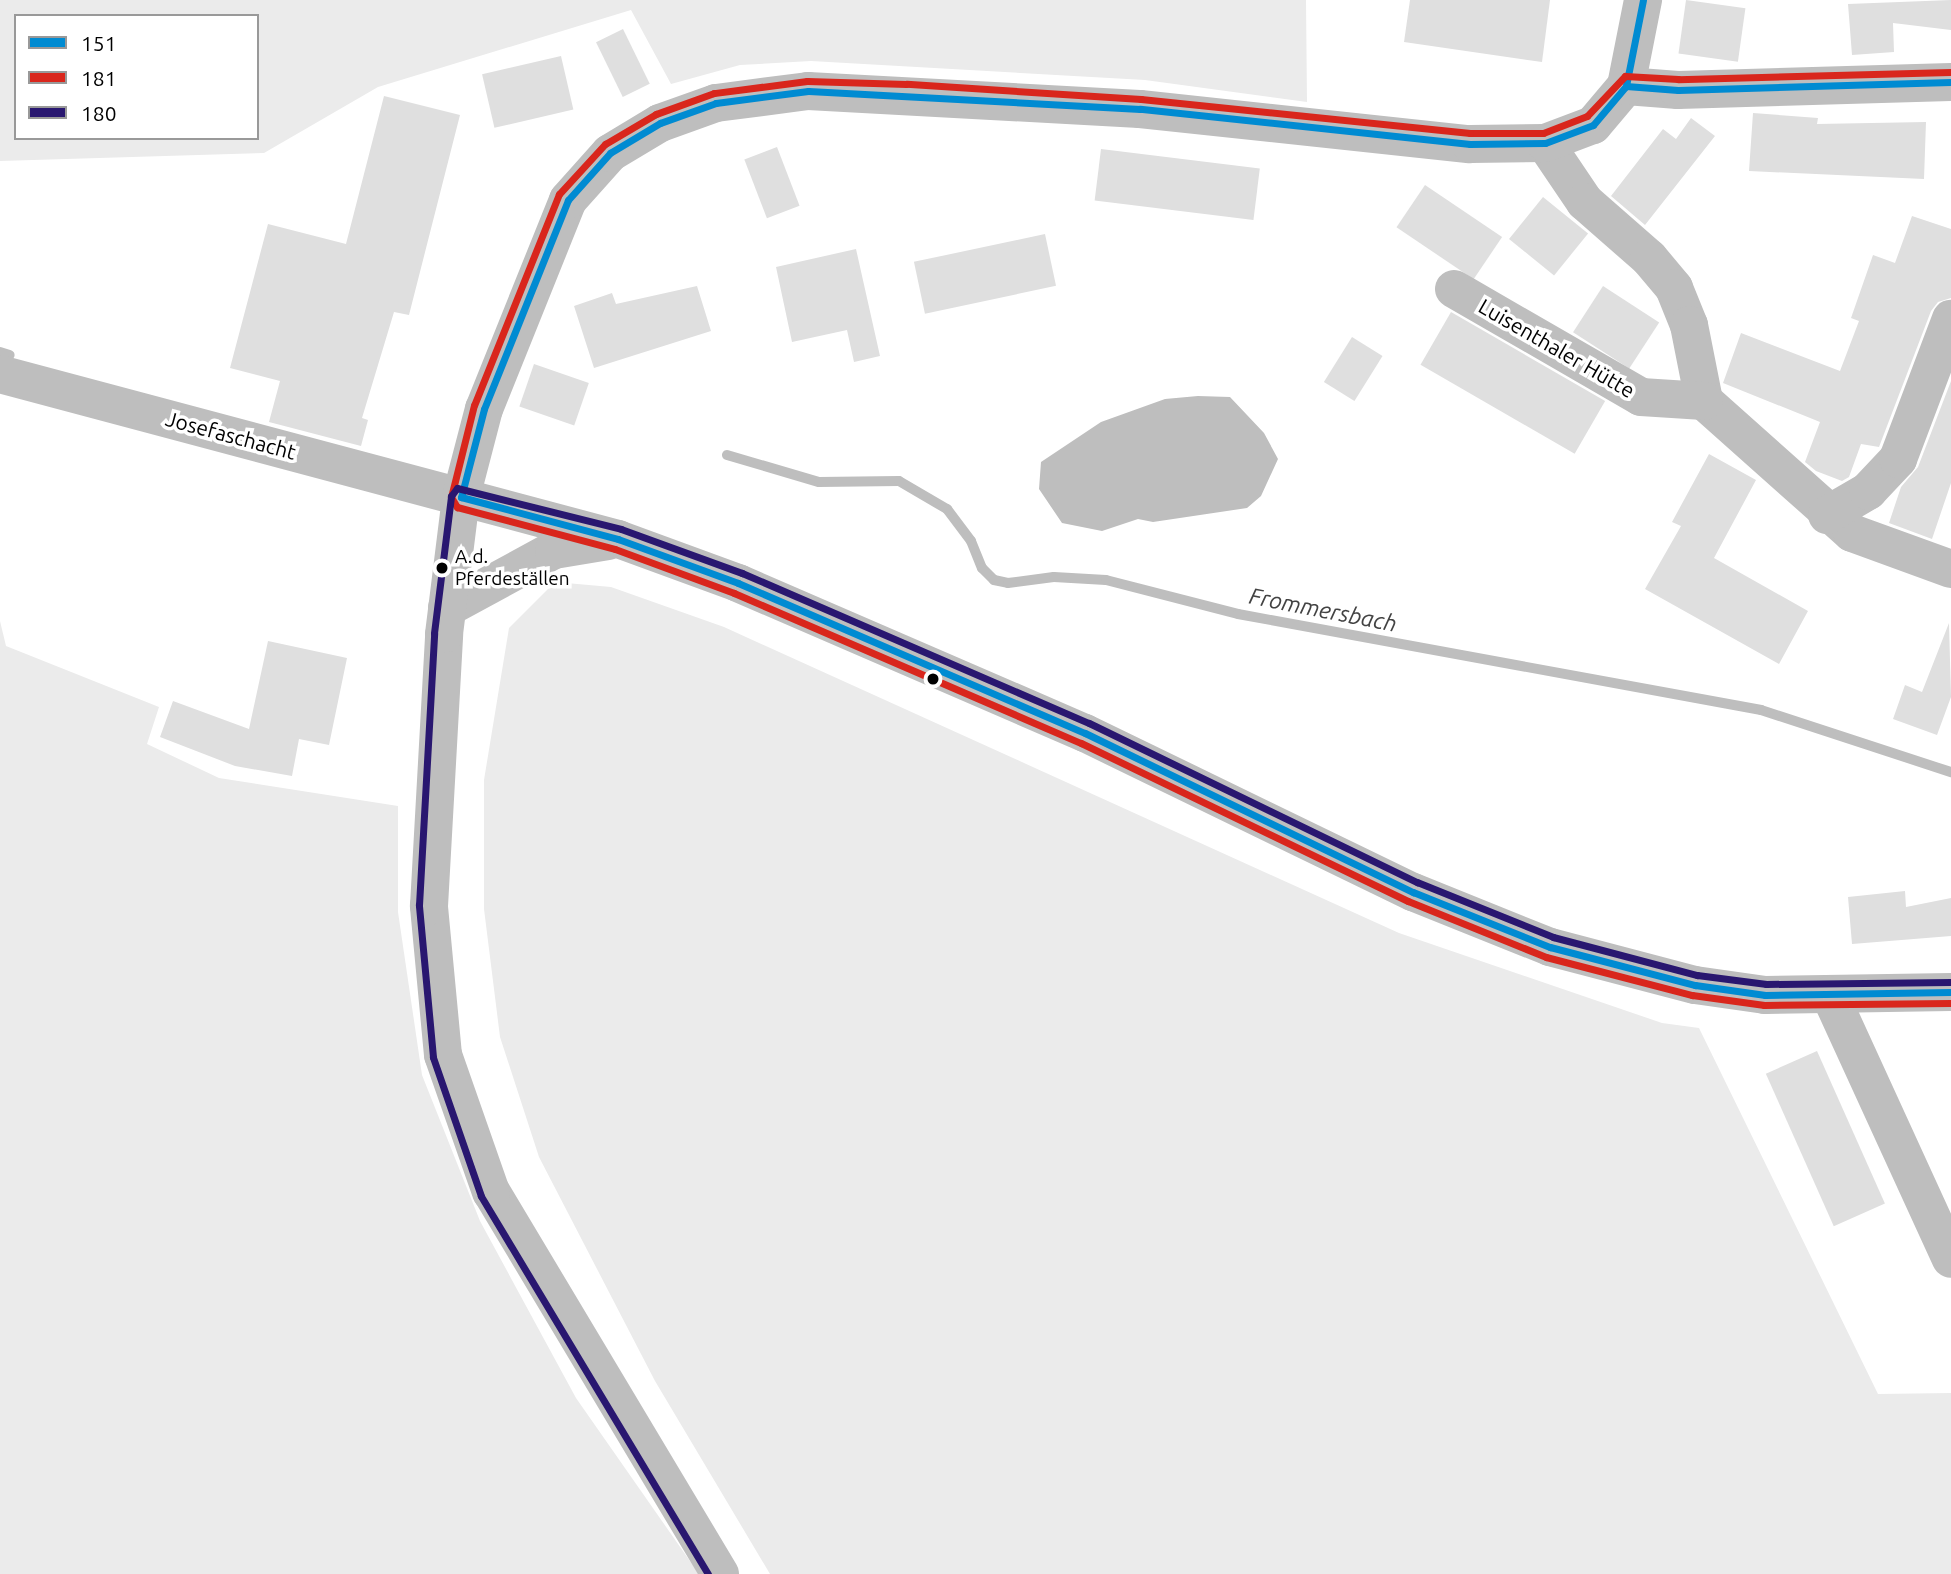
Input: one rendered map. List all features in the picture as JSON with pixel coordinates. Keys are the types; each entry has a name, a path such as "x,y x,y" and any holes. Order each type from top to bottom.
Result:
{"street":[{"path":"720,1574 491,1192 443,1055 429,906 447,608 461,498 484,409 568,200 610,153 660,122 716,103 808,91 905,94 1140,109 1470,144 1545,143 1593,125 1626,86 1643,0"},
{"path":"1626,86 1678,90 1951,82"},
{"path":"1545,143 1585,202 1649,258 1674,288 1689,325 1704,401 1827,515 1852,533 1951,569"},
{"name":"Luisenthaler Hütte","path":"1454,289 1641,397 1704,401"},
{"path":"1827,515 1868,491 1898,459 1951,318"},
{"name":"Josefaschacht","path":"0,374 618,539 738,583 1085,733 1413,892 1550,947 1695,985 1765,995 1951,992"},
{"path":"447,608 554,550 618,539"},
{"path":"1830,995 1951,1259"}],"shaded area":[{"path":"0,0 1306,0 1307,102 1145,80 811,61 740,65 671,84 631,10 378,87 264,153 0,161"},
{"path":"1230,397 1264,433 1278,459 1261,496 1247,508 1153,522 1138,519 1102,531 1062,523 1039,489 1041,462 1101,422 1165,399"},
{"path":"555,582 611,587 724,627 1399,933 1662,1023 1699,1028 1878,1394 1951,1393 1951,1574 770,1574 655,1381 539,1157 500,1037 484,909 484,780 509,628"},
{"path":"0,621 6,646 159,707 147,744 219,778 398,806 398,912 422,1075 480,1221 576,1398 699,1574 0,1574"}],"building":[{"path":"1410,0 1550,0 1542,62 1404,42"},
{"path":"1686,0 1745,8 1738,62 1678,53"},
{"path":"1951,0 1951,30 1893,23 1894,52 1852,55 1848,4"},
{"path":"623,29 650,84 623,97 596,42"},
{"path":"561,56 573,110 494,128 482,74"},
{"path":"384,96 460,115 409,315 394,312 362,418 368,420 361,446 269,422 280,381 230,368 268,224 346,244"},
{"path":"1753,113 1818,118 1817,124 1926,122 1924,179 1749,171"},
{"path":"1691,118 1715,136 1645,225 1611,196 1663,129 1676,139"},
{"path":"777,147 800,206 767,218 744,160"},
{"path":"1101,149 1260,168 1253,220 1095,201"},
{"path":"1425,185 1502,237 1474,279 1396,227"},
{"path":"1543,197 1588,234 1554,275 1509,239"},
{"path":"1912,216 1951,229 1951,298 1938,302 1931,311 1879,447 1861,444 1849,477 1842,481 1816,471 1805,462 1820,422 1723,383 1741,333 1840,371 1859,321 1851,318 1873,255 1895,263"},
{"path":"1045,234 1056,286 925,314 914,262"},
{"path":"856,249 880,356 854,362 847,330 792,342 776,267"},
{"path":"697,286 711,331 594,368 574,306 612,293 616,304"},
{"path":"1603,286 1659,322 1629,369 1573,332"},
{"path":"1451,312 1605,401 1575,454 1420,365"},
{"path":"1352,337 1383,356 1354,401 1324,382"},
{"path":"534,364 589,383 574,425 519,407"},
{"path":"1951,381 1951,483 1932,539 1889,523 1901,487 1918,467"},
{"path":"1709,454 1756,480 1714,558 1808,611 1779,664 1645,589 1681,526 1672,522"},
{"path":"1949,623 1951,697 1937,735 1893,719 1905,685 1922,692"},
{"path":"268,641 347,658 329,745 299,739 292,776 235,766 160,737 173,701 249,729"},
{"path":"1905,891 1906,907 1951,898 1951,936 1852,944 1848,897"},
{"path":"1817,1051 1885,1204 1834,1226 1766,1074"}],"waterway":[{"name":"Frommersbach","path":"0,352 10,355"},
{"name":"Frommersbach","path":"727,455 819,482 899,481 947,509 971,541 982,568 994,580 1008,583 1054,577 1106,580 1238,614 1761,710 1951,772"}],"transit line":[{"name":"151","path":"1643,0 1626,86 1593,125 1545,143 1470,144 1140,109 808,91 716,103 660,123 610,153 568,200 484,409 461,497 618,539 738,583 1085,733 1413,892 1550,947 1695,985 1765,995 1951,992"},
{"name":"181","path":"1951,72 1678,79 1625,76 1587,116 1543,133 1470,133 1141,99 906,84 807,81 714,93 656,114 605,144 559,194 474,405 451,497 457,507 615,549 734,593 1081,743 1408,901 1546,957 1692,995 1764,1005 1951,1003"},
{"name":"151","path":"1626,86 1678,90 1951,82"},
{"name":"180","path":"708,1574 481,1196 433,1057 419,905 434,633 451,496 457,488 621,529 742,573 1089,723 1417,882 1553,937 1697,975 1766,984 1951,982"}],"place":[{"name":"A.d. Pferdeställen","path":"442,568"}]}
